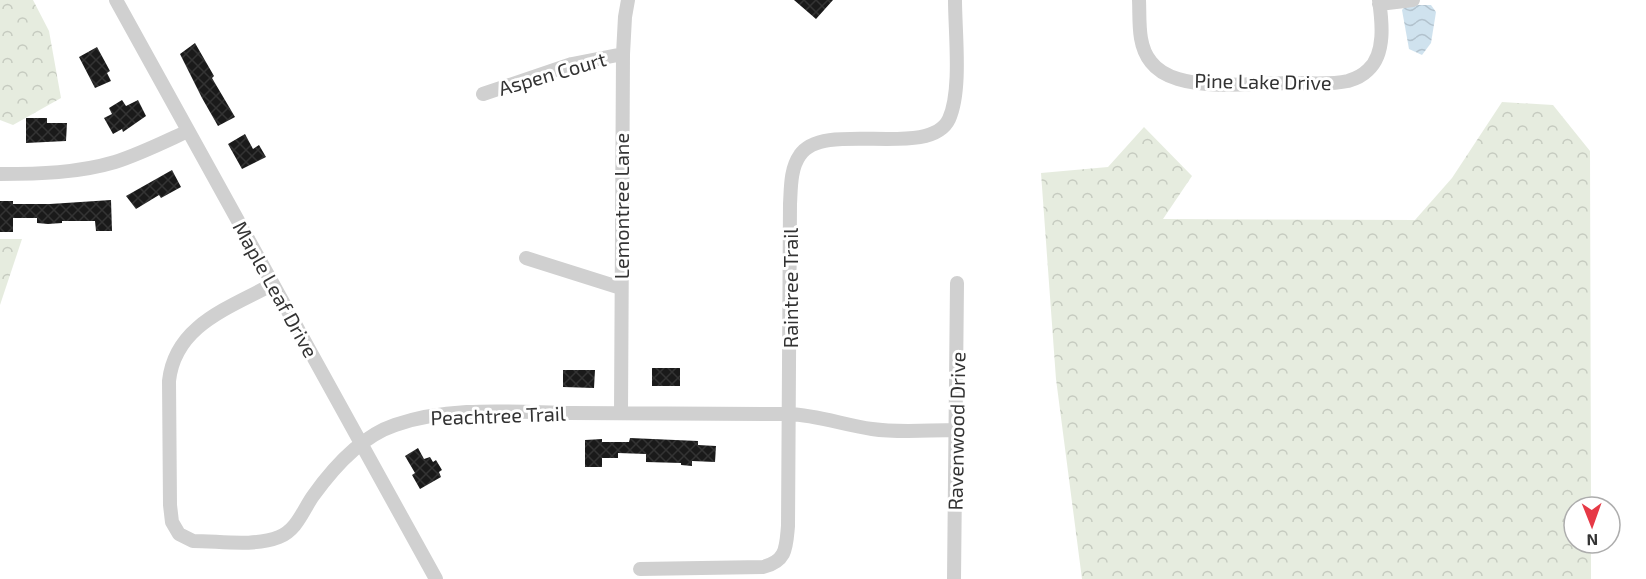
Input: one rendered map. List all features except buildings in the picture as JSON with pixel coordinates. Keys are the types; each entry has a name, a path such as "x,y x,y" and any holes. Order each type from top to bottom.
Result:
{"street":[{"name":"Maple Leaf Drive","path":"116,0 436,579"},
{"name":"Lemontree Lane","path":"621,413 623,54 628,0"},
{"name":"Raintree Trail","path":"640,569 763,567 779,561 787,545 790,204 795,164 806,148 825,141 909,138 925,136 940,130 949,119 956,91 955,0"},
{"name":"Pine Lake Drive","path":"1139,0 1142,43 1151,62 1158,69 1179,79 1228,84 1334,82 1356,78 1366,72 1376,60 1381,31 1379,2"},
{"path":"1379,2 1413,0"},
{"name":"Aspen Court","path":"483,94 572,64 623,54"},
{"path":"0,174 62,172 88,168 135,155 188,131"},
{"path":"526,258 621,288"},
{"name":"Ravenwood Drive","path":"954,579 957,283"},
{"name":"Peachtree Trail","path":"273,284 196,327 176,353 169,381 170,505 174,527 186,538 194,541 248,542 265,541 278,537 293,526 323,482 362,444 392,426 447,413 789,414 834,420 870,429 956,430"}],"green space":[{"path":"0,0 33,0 49,31 61,98 13,125 0,120"},
{"path":"1502,102 1553,105 1590,151 1591,495 1562,495 1562,555 1591,555 1591,579 1082,579 1056,379 1041,173 1108,167 1144,127 1192,176 1163,219 1415,220 1452,178"},
{"path":"0,239 22,239 0,305"}],"water":[{"path":"1406,5 1431,5 1436,12 1431,43 1422,55 1409,49 1402,10"}]}
